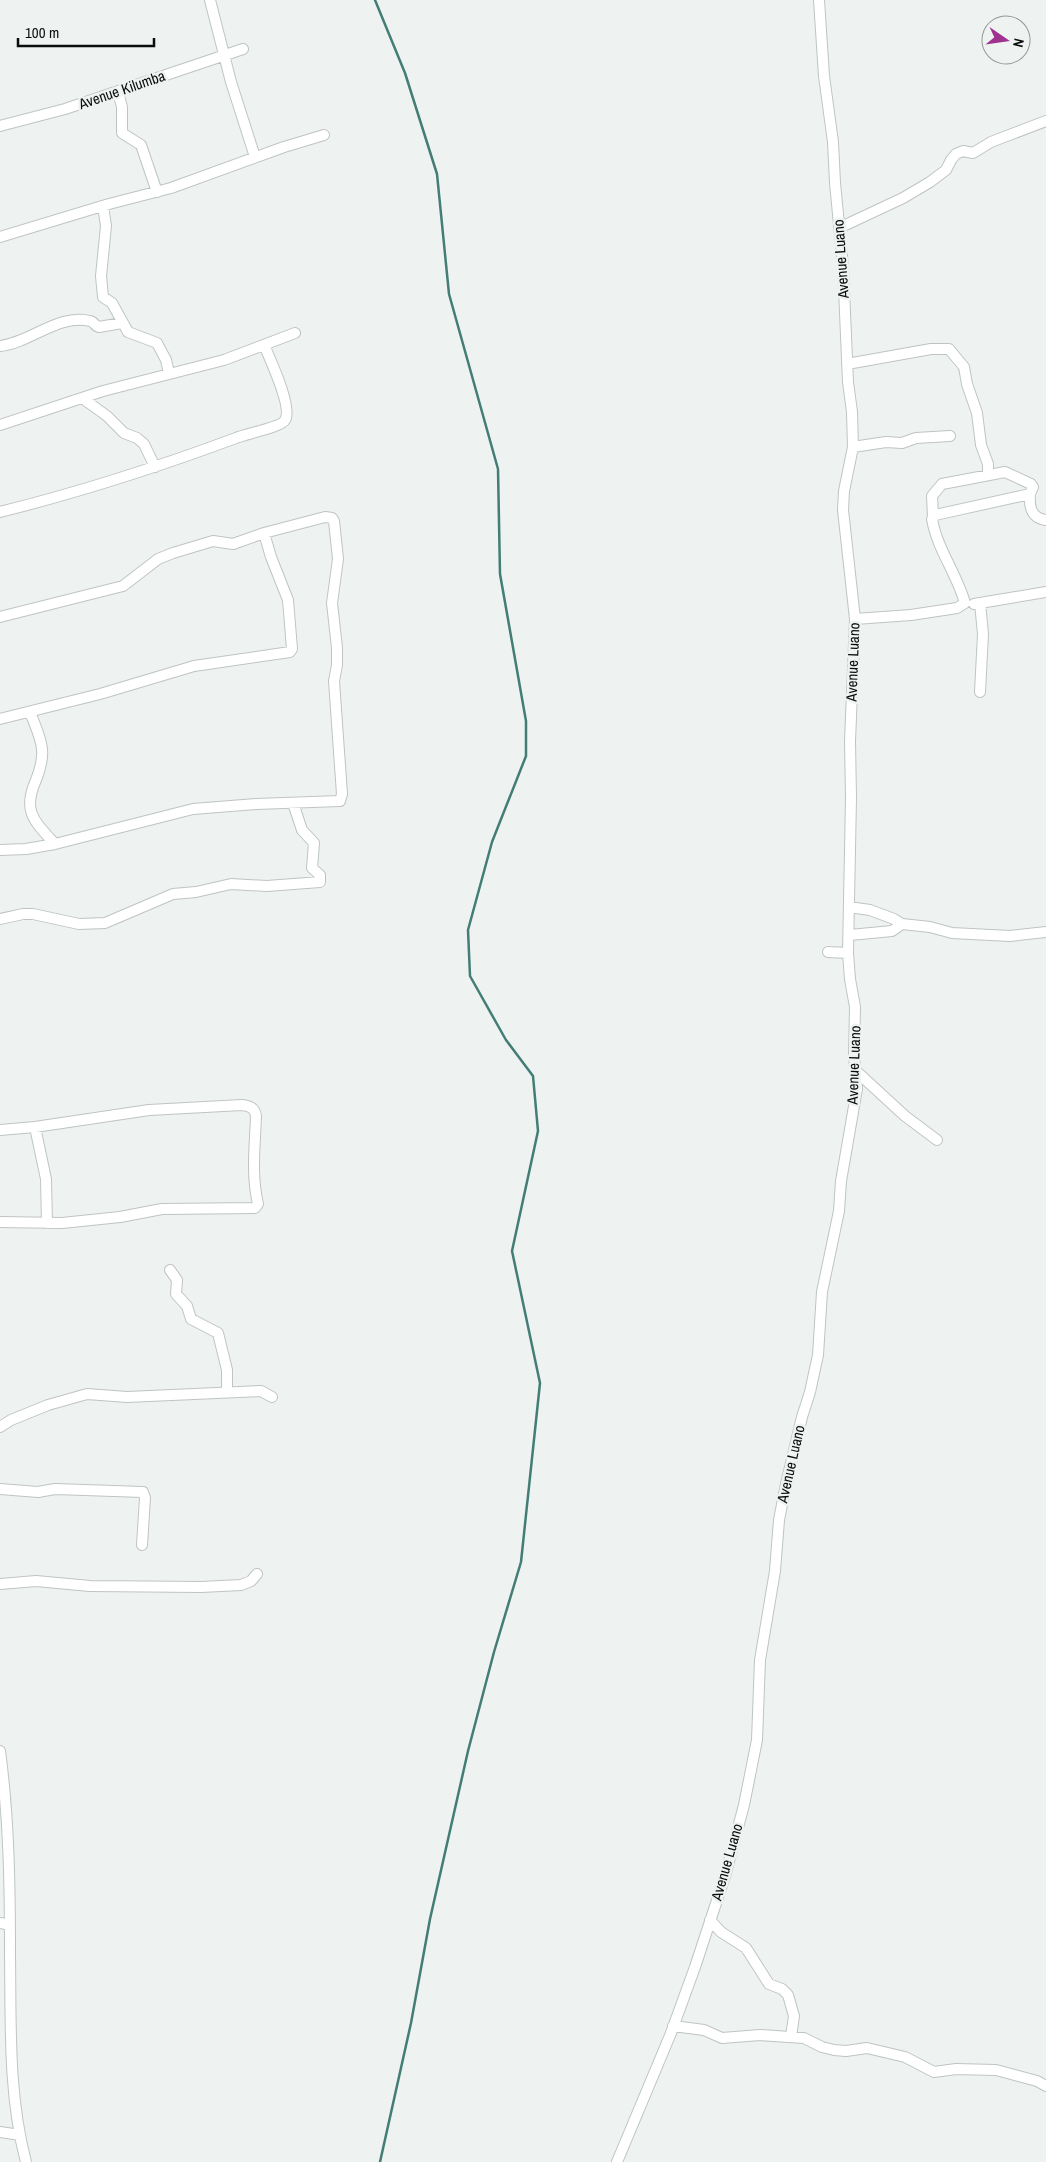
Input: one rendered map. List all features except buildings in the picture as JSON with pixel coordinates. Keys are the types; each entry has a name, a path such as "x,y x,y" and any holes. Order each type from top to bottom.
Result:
{"street":[{"path":"210,0 231,82 255,157"},
{"name":"Avenue Luano","path":"617,2162 695,1967 725,1876 758,1740 760,1660 775,1570 779,1520 818,1355 822,1292 839,1211 856,1097 854,1056 855,1006 848,953 850,935 850,741 855,619 843,510 844,491 853,447 852,412 846,364 843,266 830,107 824,76 819,0"},
{"name":"Avenue Kilumba","path":"0,126 66,109 243,49"},
{"path":"118,92 122,107 122,133 141,145 157,192"},
{"path":"839,228 903,198 930,182 946,170 956,154 963,151 973,153 990,142 1046,121"},
{"path":"0,237 157,192 324,135"},
{"path":"103,206 106,226 101,286 103,297 112,303 128,332 157,343 166,360 169,373"},
{"path":"0,346 28,338 71,320 90,321 99,328 122,323"},
{"path":"0,426 82,398 169,373 224,360 295,333"},
{"path":"0,512 62,496 154,467 249,433 282,424 286,420 283,394 264,345"},
{"path":"846,364 936,349 950,349 954,352 964,367 967,384 977,413 981,445 988,464 988,474"},
{"path":"82,398 106,416 124,433 138,438 144,444 154,467"},
{"path":"853,447 886,442 902,443 916,438 950,436"},
{"path":"963,606 965,600 945,560 934,526 932,496 942,484 1005,472 1017,479 1028,481 1033,487 1030,494 1032,512 1036,517 1046,520"},
{"path":"933,517 939,514 1030,494"},
{"path":"0,617 123,586 158,559 213,541 233,544 264,533 324,517 332,518 334,521 337,549 332,603 337,648 335,696 342,798 336,802 293,802 193,809 55,844 26,849 0,850"},
{"path":"0,719 194,666 290,652 292,649 288,600 271,557 264,533"},
{"path":"855,619 902,616 1046,592"},
{"path":"980,604 983,634 980,692"},
{"path":"30,712 42,749 41,770 30,793 28,803 37,824 55,844"},
{"path":"0,919 33,914 72,923 105,923 173,894 196,892 231,884 268,886 320,882 320,875 312,868 314,844 302,830 293,802"},
{"path":"849,907 870,910 902,924 968,934 1024,935 1046,932"},
{"path":"850,935 892,931 902,924"},
{"path":"828,952 848,953"},
{"path":"856,1071 905,1116 938,1140"},
{"path":"0,1130 35,1127 149,1110 242,1105 253,1109 256,1116 253,1167 254,1186 258,1204 255,1208 162,1209 101,1220 47,1223 0,1222"},
{"path":"35,1127 46,1179 47,1223"},
{"path":"170,1270 177,1280 176,1294 186,1306 191,1319 218,1333 227,1370 227,1391"},
{"path":"0,1427 18,1417 48,1405 87,1394 128,1397 227,1391 261,1391 272,1397"},
{"path":"0,1488 38,1492 55,1489 143,1492 145,1498 142,1545"},
{"path":"0,1584 36,1581 90,1586 201,1587 242,1585 251,1581 257,1574"},
{"path":"0,1751 7,1806 5,1924 12,2070 21,2140 26,2162"},
{"path":"710,1920 721,1932 746,1948 763,1978 769,1984 782,1989 788,1996 794,2016 792,2038"},
{"path":"673,2026 704,2030 722,2038 760,2035 812,2040 822,2047 834,2050 846,2051 868,2048 906,2057 934,2072 956,2069 996,2070 1037,2081 1046,2086"},
{"path":"0,2132 21,2140"}],"waterway":[{"path":"375,0 405,73 437,174 449,294 498,469 500,574 526,721 526,756 492,842 468,930 470,976 506,1040 533,1076 538,1131 512,1251 540,1383 521,1562 494,1652 468,1751 430,1919 411,2023 380,2162"}]}
